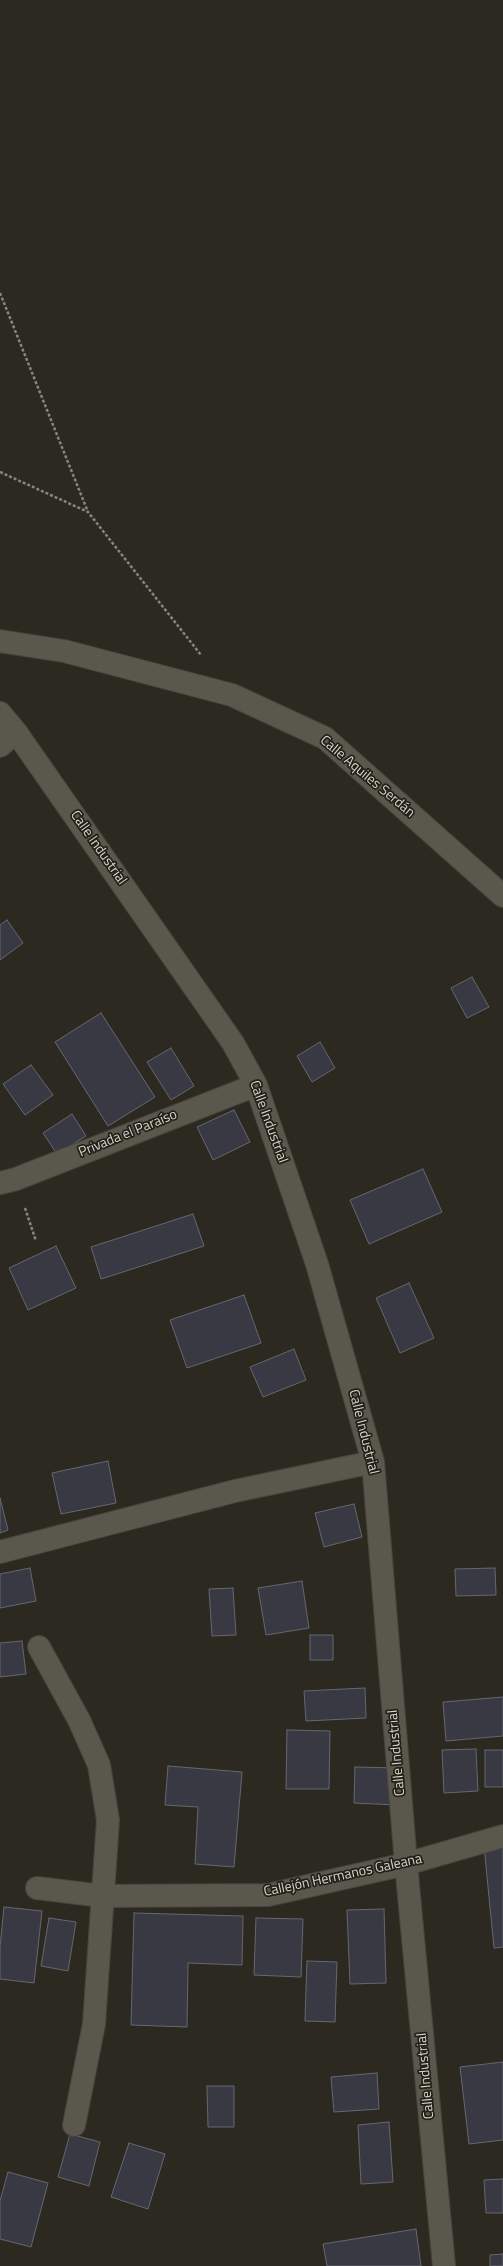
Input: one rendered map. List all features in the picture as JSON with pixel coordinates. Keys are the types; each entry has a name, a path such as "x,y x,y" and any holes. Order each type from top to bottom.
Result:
{"street":[{"name":"Calle Aquiles Serdán","path":"0,641 64,651 232,695 325,738 503,896"},
{"name":"Calle Industrial","path":"0,713 16,732 228,1037 256,1085 317,1264 373,1462 406,1864 444,2266"},
{"path":"0,746 16,732"},
{"name":"Privada el Paraíso","path":"0,1183 16,1179 256,1085"},
{"path":"0,1552 235,1491 373,1462"},
{"path":"39,1647 79,1720 99,1766 108,1820 94,2024 74,2125"},
{"name":"Callejón Hermanos Galeana","path":"37,1888 102,1896 268,1895 406,1864 503,1836"}],"path":[{"path":"0,293 88,512 203,658"},
{"path":"0,472 88,512"}],"building":[{"path":"7,920 23,943 0,960 0,925"},
{"path":"472,977 489,1007 467,1018 451,988"},
{"path":"101,1013 155,1097 108,1126 55,1042"},
{"path":"320,1042 335,1068 312,1082 297,1056"},
{"path":"171,1048 194,1086 171,1100 147,1062"},
{"path":"31,1065 53,1095 25,1115 3,1084"},
{"path":"234,1110 250,1142 213,1160 197,1127"},
{"path":"72,1114 86,1136 57,1154 43,1133"},
{"path":"423,1169 442,1212 369,1244 350,1200"},
{"path":"193,1214 204,1246 101,1279 91,1247"},
{"path":"56,1246 76,1288 28,1310 9,1268"},
{"path":"409,1283 434,1338 400,1353 376,1298"},
{"path":"244,1295 261,1343 187,1368 170,1320"},
{"path":"294,1349 306,1380 263,1397 250,1367"},
{"path":"108,1461 116,1503 61,1514 52,1473"},
{"path":"0,1498 8,1530 0,1533"},
{"path":"354,1504 362,1537 324,1547 315,1513"},
{"path":"30,1568 36,1601 0,1608 0,1574"},
{"path":"495,1568 496,1595 456,1596 455,1569"},
{"path":"302,1581 309,1628 266,1635 258,1588"},
{"path":"233,1588 236,1635 212,1636 209,1589"},
{"path":"310,1635 333,1635 333,1660 310,1660"},
{"path":"22,1641 26,1674 0,1677 0,1643"},
{"path":"365,1688 366,1718 306,1721 304,1691"},
{"path":"503,1697 503,1736 446,1741 443,1702"},
{"path":"287,1730 330,1731 329,1789 286,1789"},
{"path":"476,1749 478,1791 444,1793 442,1750"},
{"path":"485,1750 503,1750 503,1787 485,1787"},
{"path":"168,1766 242,1772 234,1867 195,1864 198,1807 165,1805"},
{"path":"355,1767 398,1768 397,1805 354,1803"},
{"path":"503,1844 503,1947 494,1948 484,1846"},
{"path":"4,1907 42,1911 34,1983 0,1979 0,1947"},
{"path":"384,1909 386,1983 350,1984 347,1910"},
{"path":"134,1913 243,1916 242,1965 188,1963 187,2027 131,2025"},
{"path":"49,1918 76,1922 68,1971 41,1966"},
{"path":"256,1918 303,1919 301,1977 254,1975"},
{"path":"307,1961 337,1962 335,2022 305,2021"},
{"path":"503,2062 503,2140 469,2144 460,2067"},
{"path":"377,2073 379,2109 334,2112 331,2077"},
{"path":"207,2086 234,2086 234,2127 208,2127"},
{"path":"389,2122 393,2182 361,2184 358,2125"},
{"path":"70,2134 100,2142 89,2186 58,2177"},
{"path":"129,2143 165,2154 148,2209 111,2197"},
{"path":"8,2172 48,2183 31,2247 0,2239 0,2201"},
{"path":"503,2179 503,2213 486,2213 484,2180"},
{"path":"416,2229 421,2266 327,2266 323,2244"},
{"path":"503,2254 503,2266 490,2266 490,2255"}]}
